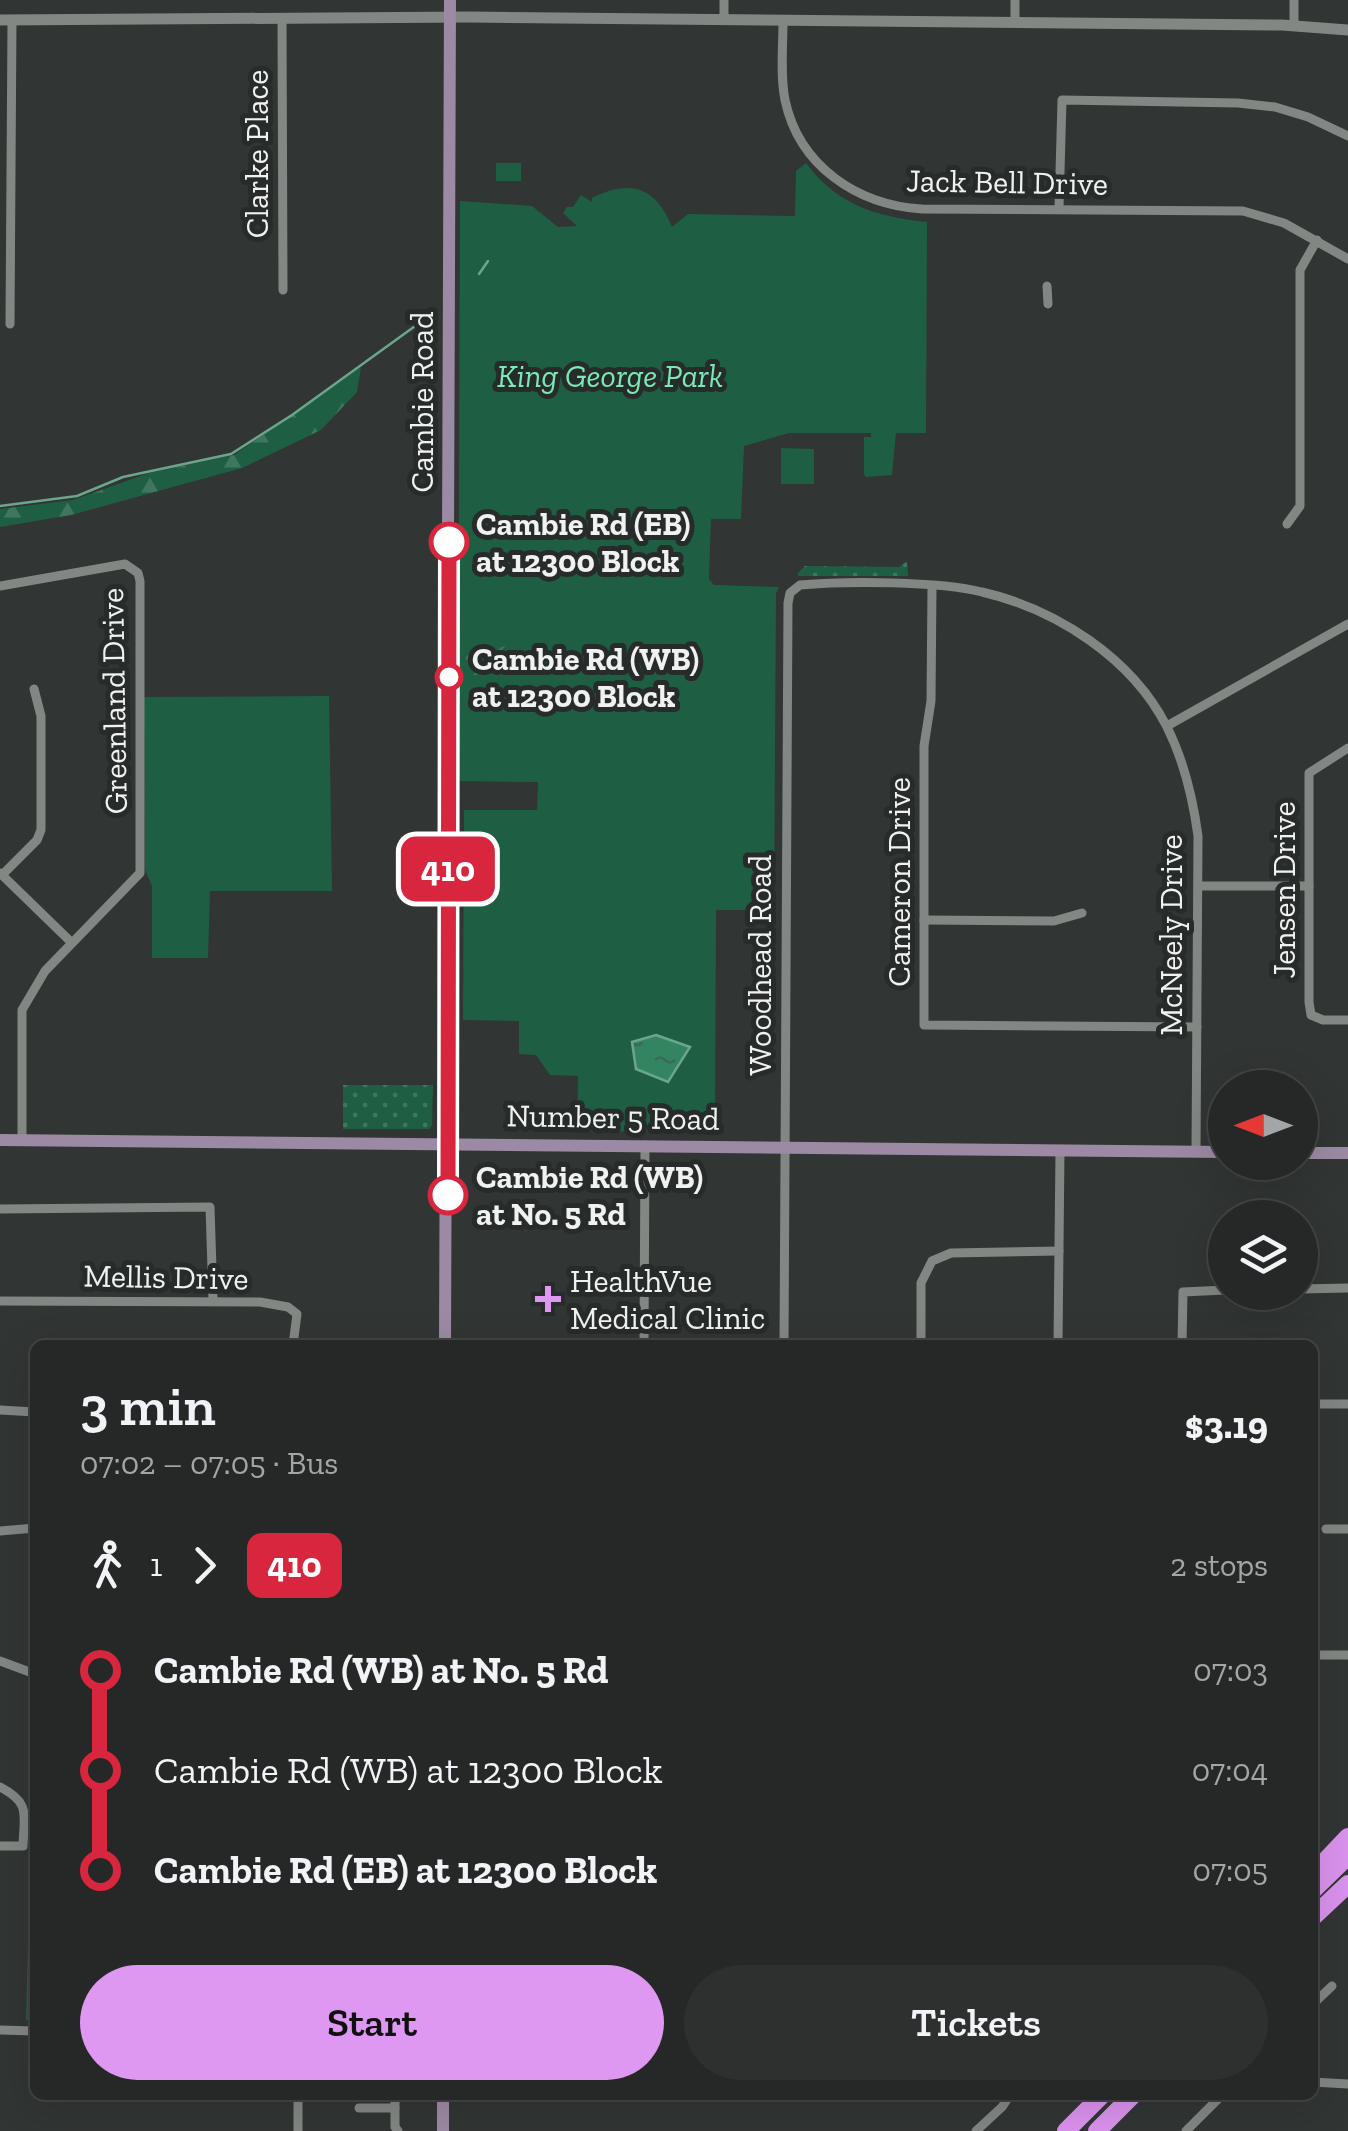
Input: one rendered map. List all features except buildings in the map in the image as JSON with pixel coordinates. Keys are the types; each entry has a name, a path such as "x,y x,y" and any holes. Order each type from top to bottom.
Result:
{"highway":[{"path":"1318,1869 1348,1838"},
{"path":"1318,1884 1348,1856"},
{"path":"1318,1914 1348,1887"},
{"path":"1066,2131 1097,2100"},
{"path":"1097,2131 1128,2100"}],"main road":[{"name":"Cambie Road","path":"446,1340 450,0"},
{"name":"Number 5 Road","path":"0,1140 1208,1152"},
{"path":"1318,1152 1348,1153"},
{"path":"442,2100 443,2131"}],"street":[{"path":"724,0 724,20"},
{"path":"1015,0 1015,22"},
{"path":"1294,0 1294,26"},
{"name":"Clarke Place","path":"282,18 283,290"},
{"path":"10,324 6,20 1015,22 1348,30"},
{"name":"Jack Bell Drive","path":"783,22 783,82 792,122 816,161 864,197 904,208 1243,211 1284,223 1348,259"},
{"path":"1059,208 1062,100 1275,107 1348,136"},
{"path":"1288,524 1300,506 1300,270 1317,240"},
{"path":"1048,286 1048,304"},
{"name":"Greenland Drive","path":"0,586 124,564 138,573 140,582 140,874 45,971 22,1010 22,1140"},
{"name":"McNeely Drive","path":"795,588 805,584 981,591 1063,621 1114,661 1166,726 1194,800 1198,836 1196,1152"},
{"name":"Cameron Drive","path":"932,587 932,701 924,746 924,1024 1197,1027"},
{"name":"Woodhead Road","path":"784,1340 788,618 790,593 795,588"},
{"path":"1166,726 1348,624"},
{"path":"34,689 41,716 42,830 37,840 1,874 71,942"},
{"name":"Jensen Drive","path":"1348,748 1308,772 1311,1014 1323,1020 1348,1020"},
{"path":"1199,886 1309,886"},
{"path":"924,920 1054,922 1082,913"},
{"path":"644,1340 645,1146"},
{"path":"1058,1340 1060,1150"},
{"path":"0,1209 210,1207 213,1300"},
{"path":"921,1340 922,1283 932,1261 950,1253 1059,1250"},
{"path":"1318,1289 1348,1288"},
{"path":"1182,1340 1183,1292 1208,1291"},
{"name":"Mellis Drive","path":"0,1301 260,1302 293,1310 298,1318 294,1340"},
{"path":"1318,1404 1348,1404"},
{"path":"0,1410 30,1412"},
{"path":"0,1531 30,1528"},
{"path":"1326,1529 1348,1529"},
{"path":"1318,1655 1348,1655"},
{"path":"0,1660 30,1672"},
{"path":"0,1787 24,1804 24,1815 23,1846 0,1846"},
{"path":"1318,1999 1332,1986"},
{"path":"0,2030 30,2031"},
{"path":"1318,2082 1348,2084"},
{"path":"298,2100 298,2131"},
{"path":"395,2100 398,2131"},
{"path":"976,2131 1007,2100"},
{"path":"1186,2131 1217,2100"},
{"path":"360,2108 395,2108"}],"green space":[{"path":"496,163 521,163 521,181 496,181"},
{"name":"King George Park","path":"806,163 831,189 859,206 891,217 927,222 926,433 896,433 892,475 866,477 864,437 871,437 871,433 789,433 744,446 741,519 711,519 709,579 714,585 779,587 774,910 716,910 715,1132 577,1131 578,1076 550,1075 536,1055 519,1054 519,1021 463,1020 464,810 537,810 538,782 458,781 460,201 532,206 558,227 577,226 563,213 581,195 592,202 592,198 605,192 629,188 658,202 672,227 688,214 795,216 796,171"},
{"path":"361,367 357,392 321,430 242,468 71,515 0,527 0,509 73,500 149,473 234,455"},
{"path":"781,448 814,449 814,484 781,484"},
{"path":"907,561 908,576 798,576 805,566 899,567"},
{"path":"466,646 522,647 522,675 466,675"},
{"path":"329,696 332,891 210,891 208,958 152,958 152,886 145,870 144,697"},
{"path":"343,1085 433,1085 432,1125 429,1129 343,1129"},
{"path":"29,1901 30,1901 30,2020 26,2020"}],"water":[{"path":"656,1035 690,1047 668,1082 636,1069 632,1042"}],"waterway":[{"path":"479,274 488,261"},
{"path":"0,506 77,496 123,477 231,454 429,316"}],"bus line":[{"name":"410","path":"448,1195 449,542"}],"place":[{"name":"Cambie Rd (EB) at 12300 Block","path":"449,542"},
{"name":"Cambie Rd (WB) at 12300 Block","path":"449,677"},
{"name":"Cambie Rd (WB) at No. 5 Rd","path":"448,1195"},
{"name":"HealthVue Medical Clinic","path":"548,1299"}]}
